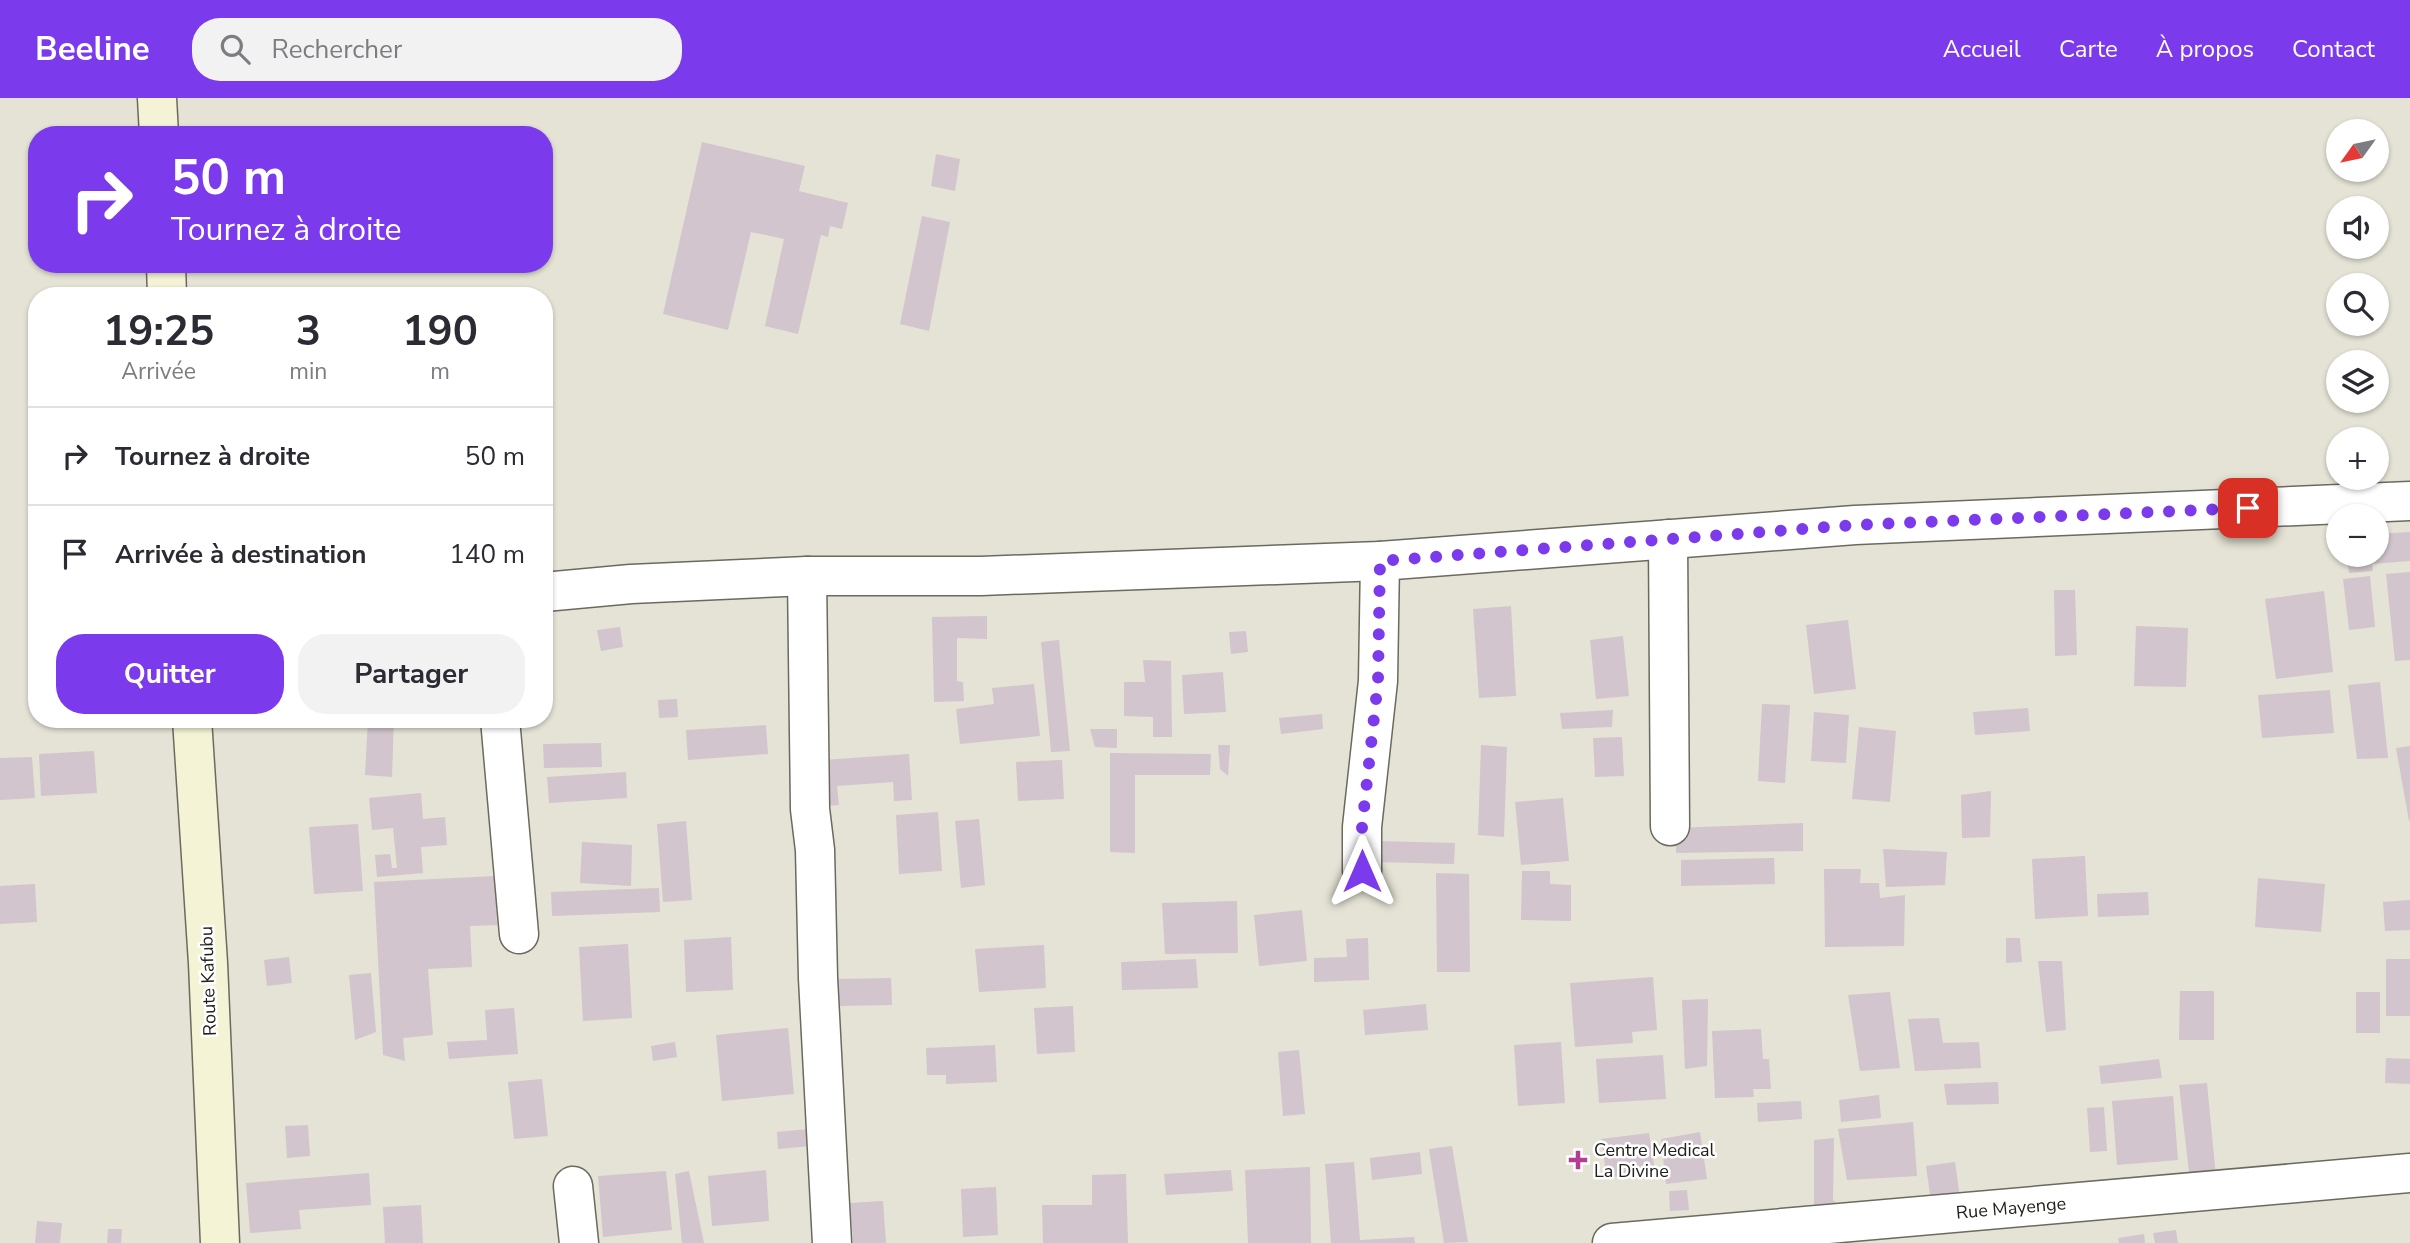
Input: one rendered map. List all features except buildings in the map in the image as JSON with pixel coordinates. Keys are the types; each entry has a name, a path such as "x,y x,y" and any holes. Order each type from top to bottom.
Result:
{"main road":[{"path":"157,98 159,126"},
{"name":"Route Kafubu","path":"193,728 208,963 219,1243"}],"street":[{"path":"553,591 631,584 807,576 981,576 1380,561 1869,524 2410,501"},
{"path":"1668,539 1670,826"},
{"path":"1362,871 1362,827 1378,681 1380,561"},
{"path":"807,576 810,809 832,1243"},
{"path":"501,728 519,934"},
{"name":"Rue Mayenge","path":"1612,1243 2410,1173"},
{"path":"573,1186 579,1243"}],"place":[{"name":"Centre Medical La Divine","path":"1578,1160"}],"route":[{"path":"1362,871 1362,827 1378,681 1380,561 1855,525 2248,508"}]}
